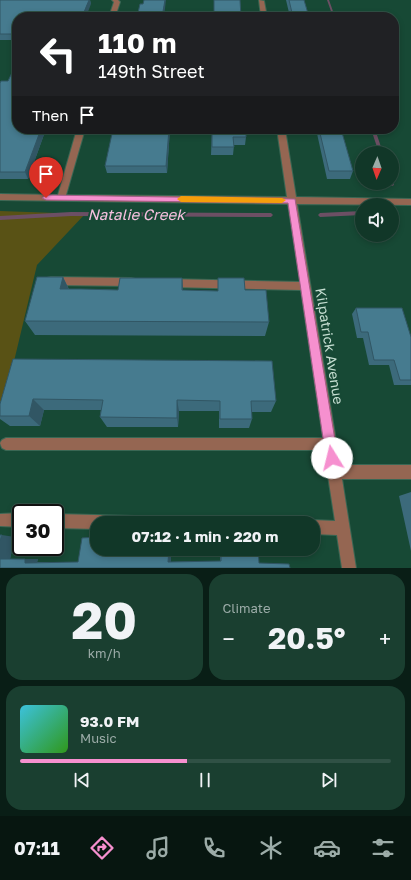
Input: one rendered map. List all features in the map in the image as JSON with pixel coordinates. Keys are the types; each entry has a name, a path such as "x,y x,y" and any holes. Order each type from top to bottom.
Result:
{"street":[{"path":"113,12 116,2 115,0"},
{"path":"261,1 263,12"},
{"path":"61,198 80,134"},
{"name":"Kilpatrick Avenue","path":"282,134 349,568"},
{"path":"0,197 411,202"},
{"path":"37,280 140,282"},
{"path":"156,283 305,286"},
{"path":"6,444 330,444"},
{"path":"334,472 411,472"},
{"path":"1,520 12,520"},
{"path":"64,521 90,522"},
{"path":"320,528 343,528"}],"shaded area":[{"path":"0,211 85,214 37,265 0,420"}],"building":[{"path":"0,0 89,0 84,12 12,12 12,34 0,34"},
{"path":"144,0 165,0 163,12 138,12 140,4 143,4"},
{"path":"214,0 240,0 241,12 214,12"},
{"path":"289,0 304,0 308,12 292,12"},
{"path":"12,73 12,134 39,134 25,172 0,172 0,83 1,81 8,81"},
{"path":"112,134 169,134 166,166 105,166"},
{"path":"212,134 246,134 246,137 233,137 234,147 212,147"},
{"path":"320,134 342,134 353,171 329,171"},
{"path":"37,277 63,277 60,289 118,290 120,278 182,278 182,290 218,291 218,278 244,278 245,290 266,290 269,322 25,321"},
{"path":"356,308 402,308 411,337 411,380 400,380 394,360 374,360 368,332 361,332"},
{"path":"13,359 272,361 276,401 251,401 252,419 220,419 220,401 177,400 177,418 100,417 103,400 33,399 29,416 0,416 0,404"},
{"path":"90,537 90,556 168,556 168,562 221,561 221,556 258,556 259,563 289,564 290,568 0,568 0,559 25,559 25,563 78,562 82,538"}],"waterway":[{"name":"Natalie Creek","path":"328,0 332,12"},
{"name":"Natalie Creek","path":"375,134 379,146"},
{"name":"Natalie Creek","path":"320,215 355,213"},
{"name":"Natalie Creek","path":"0,218 71,214 271,215"}],"slow traffic":[{"path":"181,199 282,200"}],"route":[{"path":"46,198 292,200 332,458"}]}
